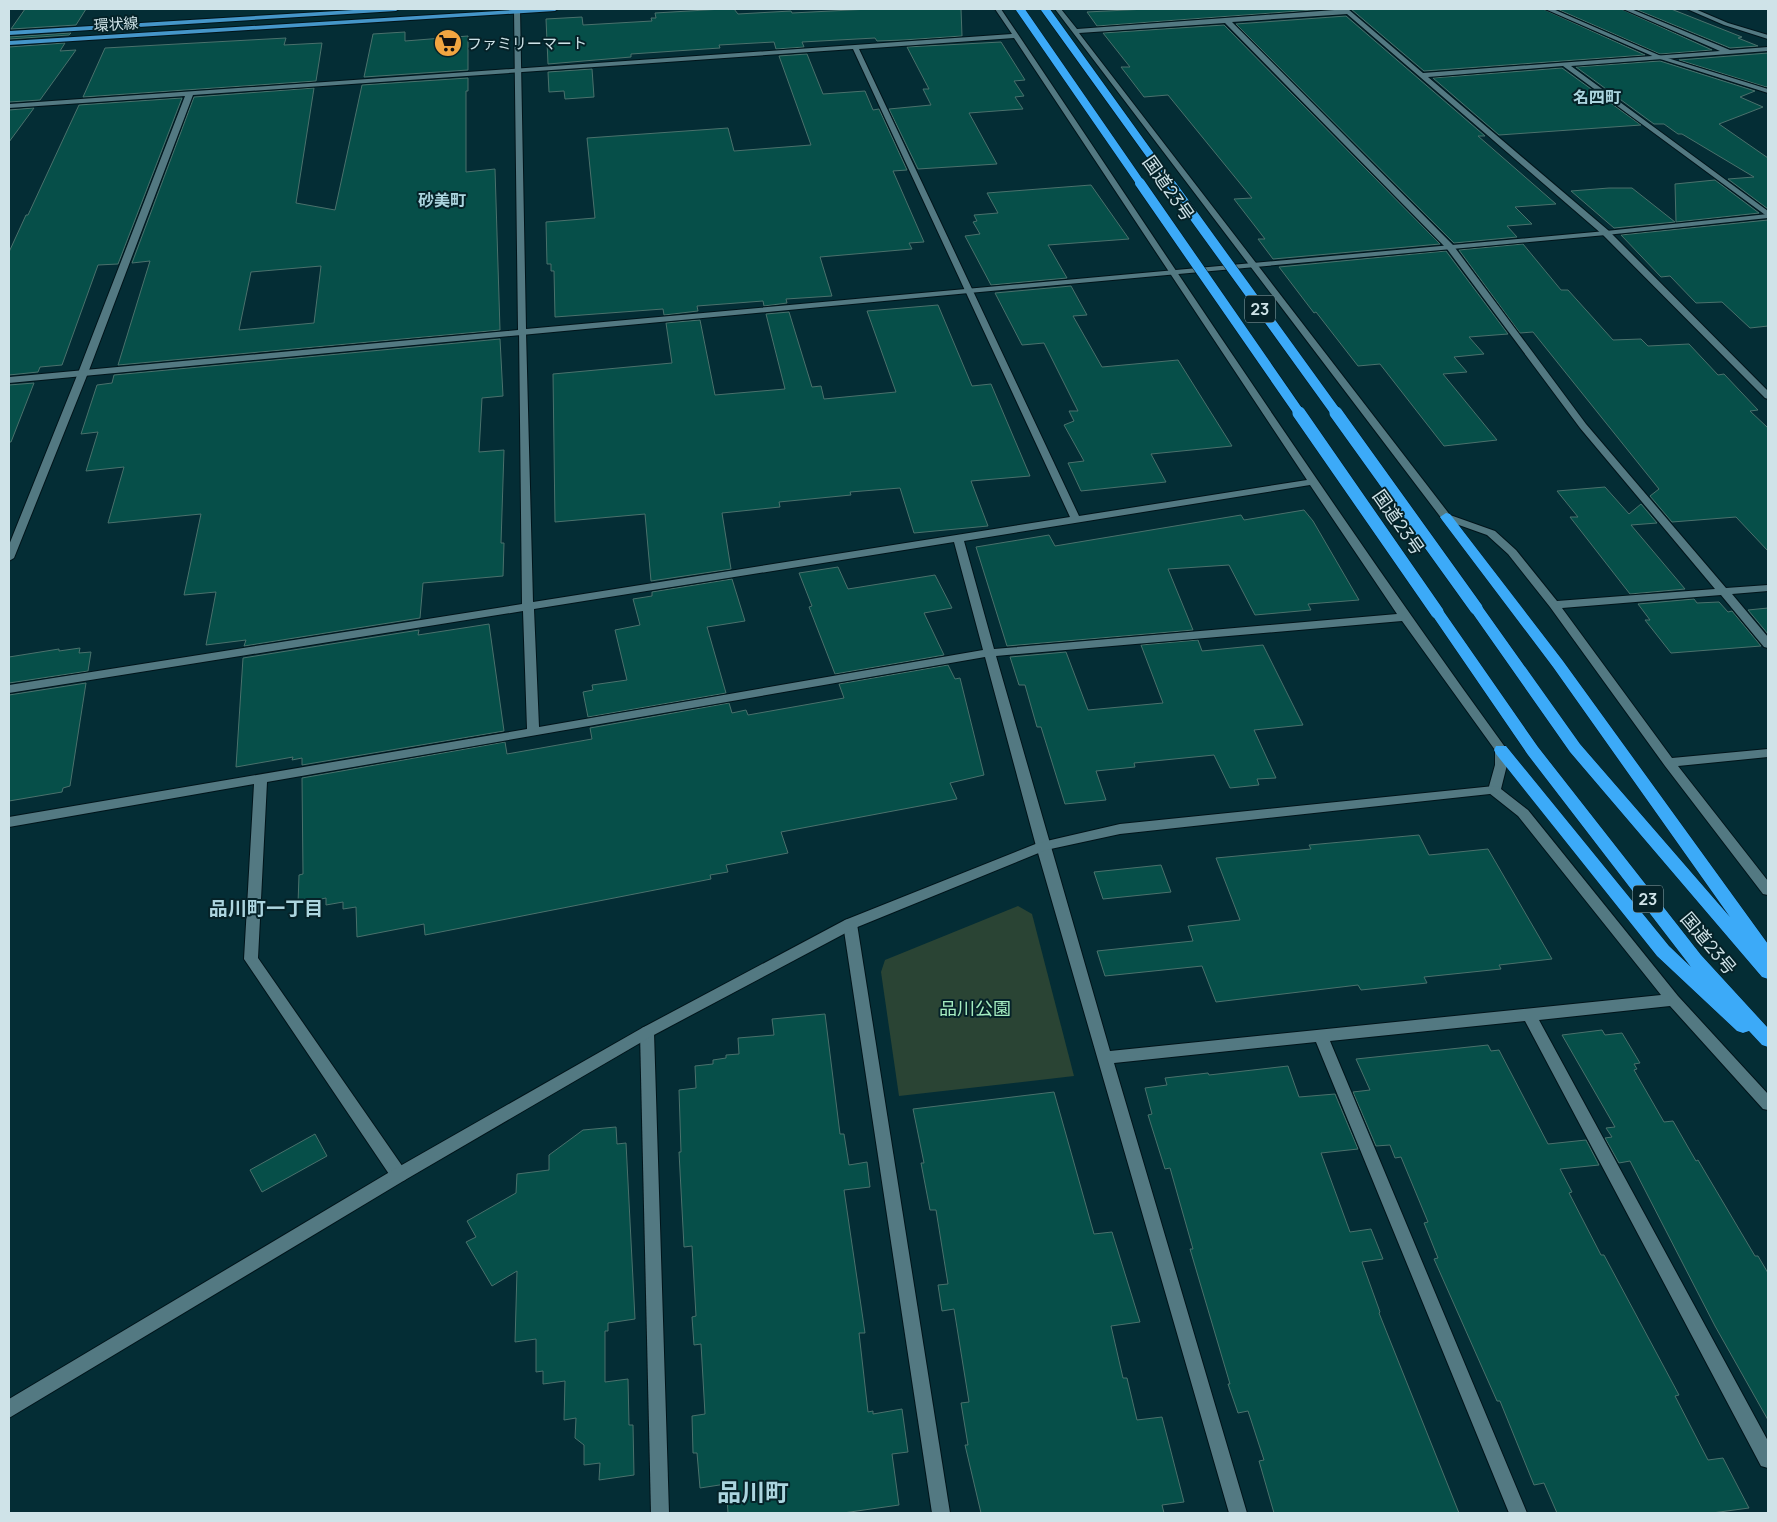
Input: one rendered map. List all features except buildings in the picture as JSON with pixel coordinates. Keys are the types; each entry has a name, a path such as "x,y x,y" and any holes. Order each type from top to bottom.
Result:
{"highway":[{"name":"国道23号","path":"1020,9 1533,751 1695,960 1768,1040"},
{"name":"国道23号","path":"1045,9 1576,748 1768,972"},
{"path":"1446,517 1558,664 1768,957"},
{"path":"1501,750 1663,951 1768,1049"}],"main road":[{"name":"環状線","path":"9,33 396,9"},
{"name":"環状線","path":"9,43 555,9"}],"street":[{"path":"998,9 1313,482 1406,618 1501,750 1501,765 1494,790"},
{"path":"1058,9 1446,517 1491,534 1512,552 1554,605 1669,763 1768,890"},
{"path":"1548,9 1660,57 1768,91"},
{"path":"1626,9 1729,52"},
{"path":"1690,9 1726,24 1768,37"},
{"path":"517,10 528,606 533,732"},
{"path":"1076,31 1347,11 1606,233 1768,396"},
{"path":"1227,21 1450,247 1583,426 1768,644"},
{"path":"9,106 1016,36"},
{"path":"855,47 1076,520"},
{"path":"1422,75 1768,49"},
{"path":"1564,64 1768,216"},
{"path":"9,558 190,93"},
{"path":"9,380 1174,271 1606,233 1768,216"},
{"path":"9,689 1313,482"},
{"path":"958,539 1043,846 1238,1513"},
{"path":"1554,605 1768,588"},
{"path":"9,822 989,653 1406,618"},
{"path":"1669,763 1768,753"},
{"path":"261,779 251,959 399,1175"},
{"path":"9,1409 399,1175 647,1032 850,924 1043,846 1120,828 1494,790 1523,812 1673,1000 1768,1104"},
{"path":"850,924 940,1513"},
{"path":"1105,1058 1673,1000"},
{"path":"1529,1015 1768,1459"},
{"path":"647,1032 660,1513"},
{"path":"1320,1036 1518,1513"}],"green space":[{"name":"品川公園","path":"1018,906 1032,914 1074,1076 899,1096 881,972 885,960"}],"place":[{"name":"ファミリーマート","path":"448,43"}],"district":[{"name":"名四町","path":"1597,97"},
{"name":"砂美町","path":"442,200"},
{"name":"品川町一丁目","path":"266,908"},
{"name":"品川町","path":"753,1491"}]}
